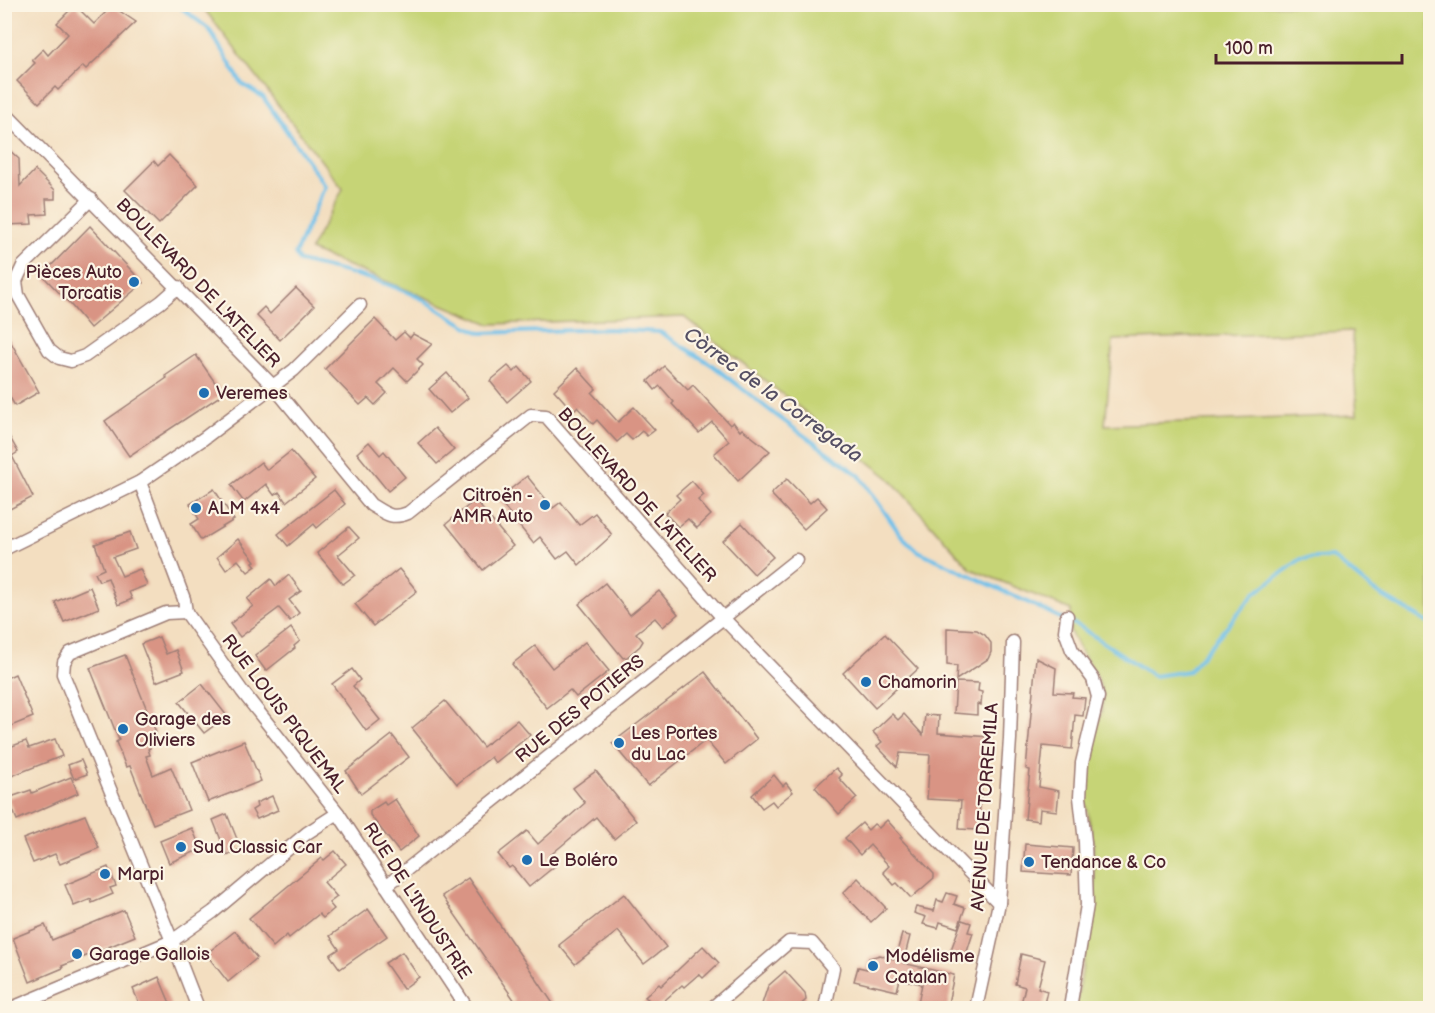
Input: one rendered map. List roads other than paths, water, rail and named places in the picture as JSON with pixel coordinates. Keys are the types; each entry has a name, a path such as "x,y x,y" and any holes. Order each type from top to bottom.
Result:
{"street":[{"name":"BOULEVARD DE L'ATELIER","path":"4,112 274,387 371,505 387,514 398,517 408,513 531,414 546,416 723,618 999,903"},
{"path":"91,199 23,266 16,281 18,295 49,350 59,358 71,361 85,356 161,302 178,287"},
{"path":"4,549 140,482 203,439 294,370 360,305"},
{"name":"RUE LOUIS PIQUEMAL","path":"12,1008 172,941 213,912 307,833 338,813 242,691 186,612 184,599 140,482"},
{"name":"RUE DES POTIERS","path":"386,886 796,560"},
{"path":"186,612 166,614 70,653 64,662 63,674 198,1008"},
{"path":"1066,621 1072,650 1093,678 1098,697 1082,763 1080,797 1085,842 1087,905 1070,1008"},
{"name":"AVENUE DE TORREMILA","path":"976,1008 999,903 1010,739 1013,642"},
{"name":"RUE DE L'INDUSTRIE","path":"338,813 467,1008"},
{"path":"712,1008 789,942 812,943 833,968 825,1008"}],"waterway":[{"name":"Còrrec de la Corregada","path":"176,4 209,29 242,84 263,97 325,186 295,254 299,261 360,276 406,291 481,333 608,329 660,332 712,365 777,416 859,475 900,534 916,550 1063,619"},
{"name":"Còrrec de la Corregada","path":"1070,622 1154,676 1189,671 1255,593 1301,559 1332,557 1373,590 1430,624"}],"place":[{"name":"Pièces Auto Torcatis","path":"134,282"},
{"name":"Veremes","path":"204,393"},
{"name":"Citroën - AMR Auto","path":"545,505"},
{"name":"ALM 4x4","path":"196,508"},
{"name":"Chamorin","path":"866,682"},
{"name":"Garage des Oliviers","path":"123,729"},
{"name":"Les Portes du Lac","path":"619,743"},
{"name":"Sud Classic Car","path":"181,847"},
{"name":"Le Boléro","path":"527,860"},
{"name":"Tendance & Co","path":"1029,862"},
{"name":"Marpi","path":"105,874"},
{"name":"Garage Gallois","path":"77,954"},
{"name":"Modélisme Catalan","path":"873,966"}]}
